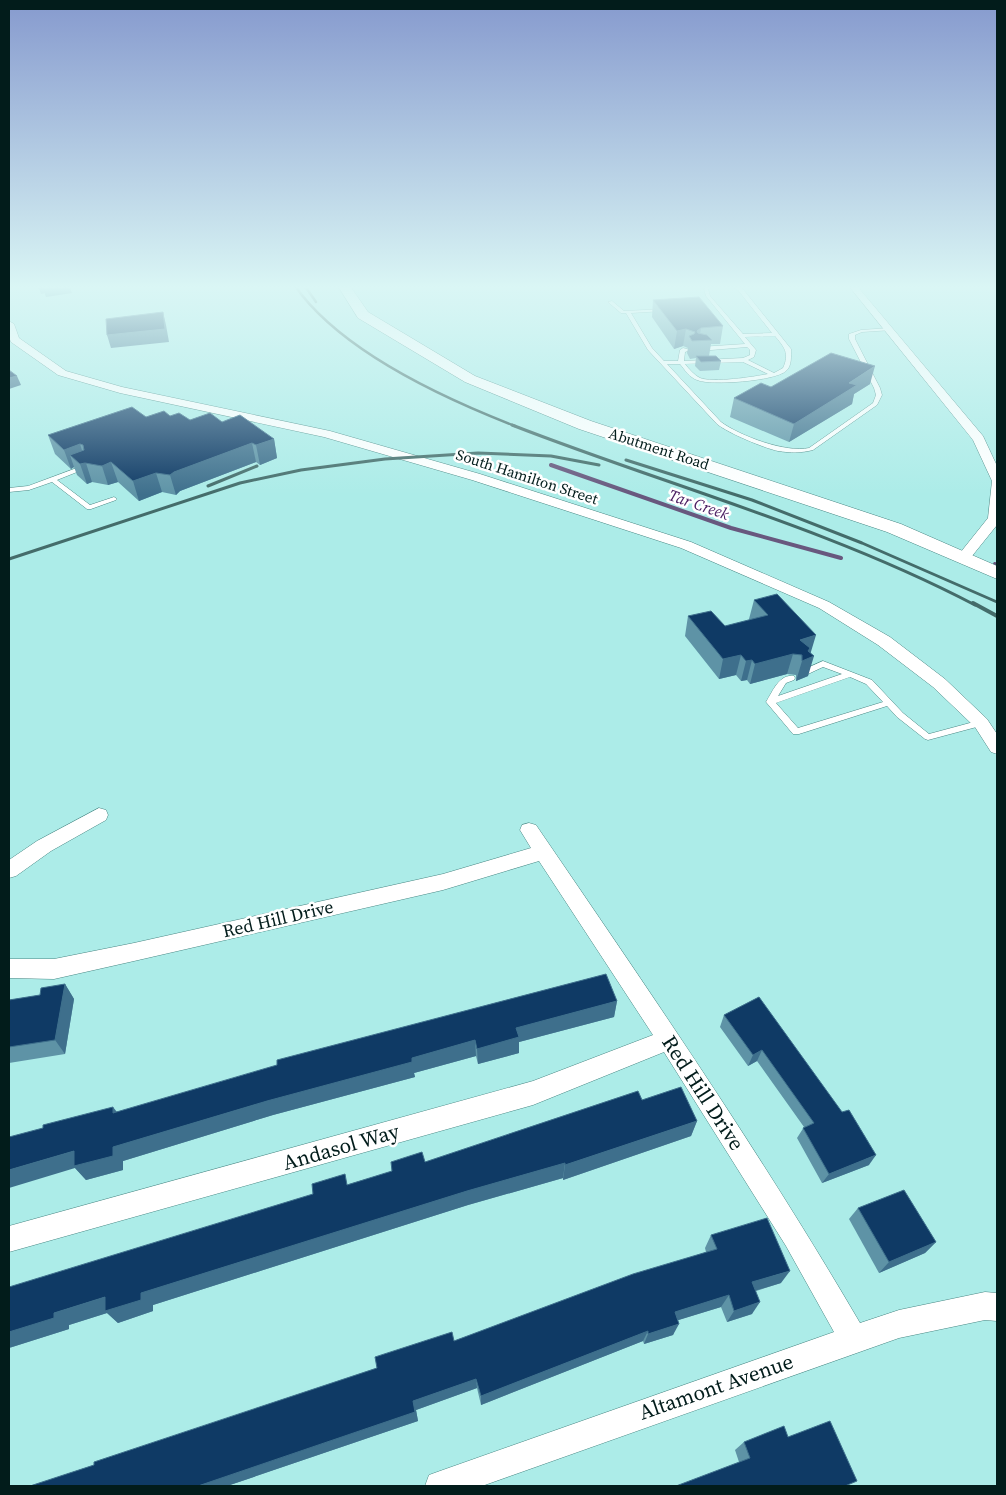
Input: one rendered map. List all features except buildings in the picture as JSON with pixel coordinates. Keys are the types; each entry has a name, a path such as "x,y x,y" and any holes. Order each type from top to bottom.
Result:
{"main road":[{"name":"Abutment Road","path":"431,356 470,379 585,425 894,528 997,573"}],"street":[{"name":"South Hamilton Street","path":"37,356 62,373 120,390 326,434 476,477 686,545 824,605 884,641 940,683 981,723 997,748"},
{"path":"912,356 979,439 997,482 995,519 963,558"},
{"path":"9,870 44,846 99,815"},
{"name":"Red Hill Drive","path":"529,830 669,1039 795,1237 854,1340"},
{"name":"Red Hill Drive","path":"9,969 54,968 134,952 443,882 543,852"},
{"name":"Andasol Way","path":"9,1239 533,1093 669,1039"},
{"name":"Altamont Avenue","path":"440,1486 899,1324 985,1306 997,1306"}],"lane":[{"path":"656,356 708,413 727,429 778,449 802,451 811,449 875,404 879,395 877,388 861,356"},
{"path":"681,361 682,356"},
{"path":"663,363 744,360 752,356"},
{"path":"681,361 693,375 706,381 772,374 783,370 789,356"},
{"path":"744,360 772,374"},
{"path":"9,490 29,488 87,467"},
{"path":"52,479 88,508 114,499"},
{"path":"808,671 824,664 869,682 900,715 928,737 981,723"},
{"path":"770,702 850,674"},
{"path":"770,702 783,681 791,678"},
{"path":"770,702 796,732 888,703"}],"waterway":[{"name":"Tar Creek","path":"551,465 731,528 841,558"}],"railway":[{"path":"373,356 426,386 515,426"},
{"path":"512,425 805,530 919,578 975,605"},
{"path":"9,559 240,483 301,470 385,459 478,453 551,456 599,465"},
{"path":"626,460 752,500 862,543 997,602"},
{"path":"208,486 257,466"},
{"path":"973,603 997,616"}]}
